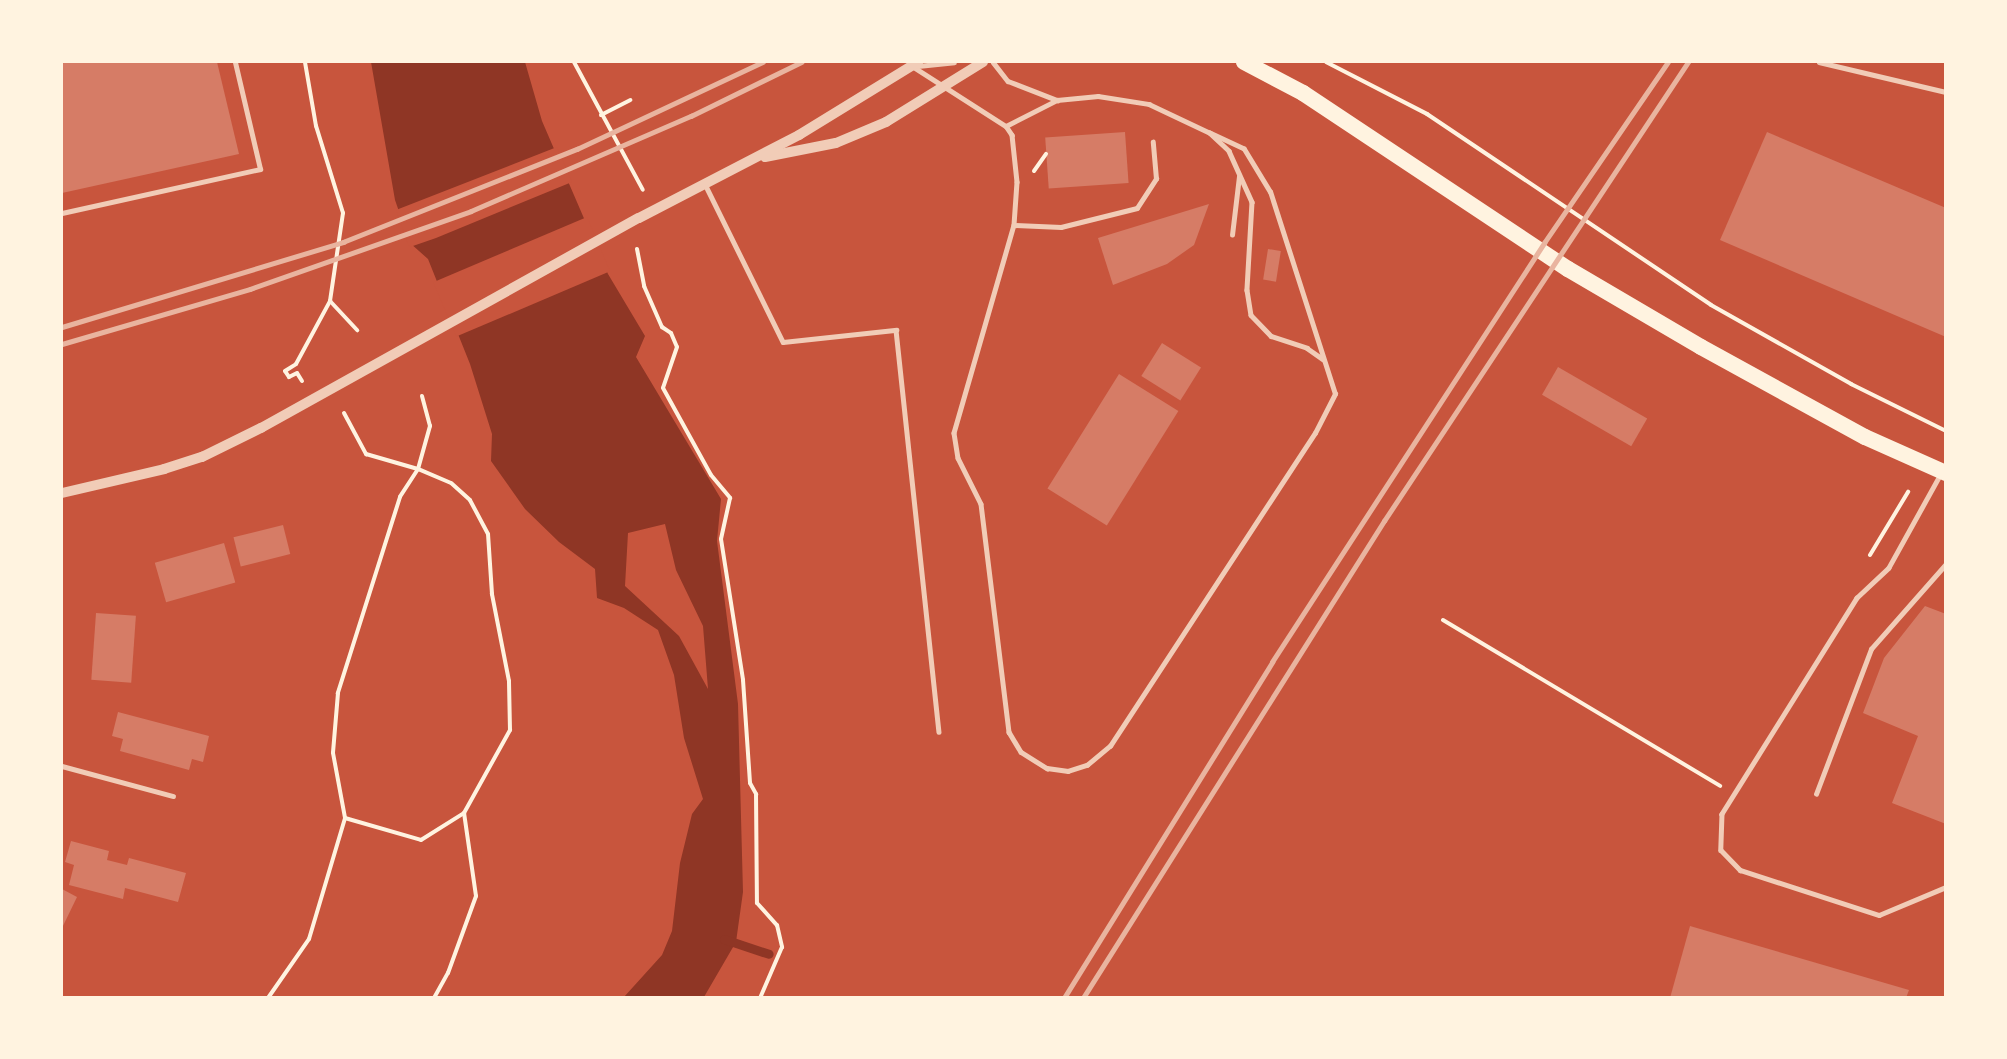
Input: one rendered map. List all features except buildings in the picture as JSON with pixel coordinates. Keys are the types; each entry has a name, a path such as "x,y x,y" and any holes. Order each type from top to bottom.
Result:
{"highway":[{"path":"1244,62 1303,93 1568,269 1701,347 1865,437 1944,472"}],"street":[{"path":"756,159 836,143 886,122 983,62"},
{"path":"62,493 135,478 202,457 705,183 756,159 912,63"}],"lane":[{"path":"62,213 260,169 235,62"},
{"path":"912,63 954,62"},
{"path":"993,62 1008,81 1058,100"},
{"path":"1819,62 1946,92"},
{"path":"912,63 1006,126 1012,135 1016,171 1014,225 954,433 958,458 981,504 1009,732 1021,752 1047,768 1068,771 1087,765 1110,746 1315,433 1335,394 1270,192 1244,150 1168,112 1130,99 1098,96 1058,100 1006,126"},
{"path":"1210,133 1229,151 1254,214 1247,290 1251,315 1271,336 1306,348 1324,359"},
{"path":"1014,225 1061,227 1137,208 1156,179 1153,142"},
{"path":"1232,235 1239,176"},
{"path":"705,183 783,342 896,330 939,732"},
{"path":"1944,472 1888,568 1857,598 1722,814 1721,850 1740,870 1879,915 1946,887"},
{"path":"1816,794 1871,650 1946,564"},
{"path":"62,766 173,796"}],"path":[{"path":"302,381 297,373 289,377 285,371 296,364 330,301 343,213 316,126 305,62"},
{"path":"574,62 643,190"},
{"path":"1326,62 1427,114 1711,304 1851,384 1946,431"},
{"path":"601,115 630,100"},
{"path":"1031,171 1035,171 1046,154"},
{"path":"637,249 644,286 662,327 671,333 677,347 663,388 711,475 729,498 721,539 743,680 750,783 756,794 757,903 777,925 782,947 760,998"},
{"path":"330,301 357,330"},
{"path":"268,998 309,939 345,818 333,753 338,693 400,497 418,469 430,426 422,396"},
{"path":"344,412 366,454 418,469 452,483 470,500 488,534 492,594 509,681 510,730 464,813 421,840 345,818"},
{"path":"1870,555 1908,492"},
{"path":"1443,620 1734,794"},
{"path":"434,998 448,974 476,896 464,813"}],"shaded area":[{"path":"371,62 525,62 542,121 608,274 645,336 636,357 721,499 717,541 738,704 743,892 736,942 704,997 624,997 662,955 672,931 680,863 692,814 703,799 684,738 674,675 658,630 624,608 597,598 595,569 559,542 525,509 491,461 492,434 470,364 428,259 410,243 395,200","holes":["665,524 676,570 703,626 708,689 679,636 625,586 628,533"]}],"pier":[{"path":"557,147 572,182 436,238 410,247 408,244 396,210"},
{"path":"587,217 610,271 456,337 433,282"}],"waterway":[{"path":"724,939 769,954"}],"railway":[{"path":"62,327 343,242 577,149 763,62"},
{"path":"62,344 250,289 471,211 691,116 801,62"},
{"path":"1064,998 1272,662 1544,243 1668,62"},
{"path":"1083,998 1384,521 1688,62"}]}
